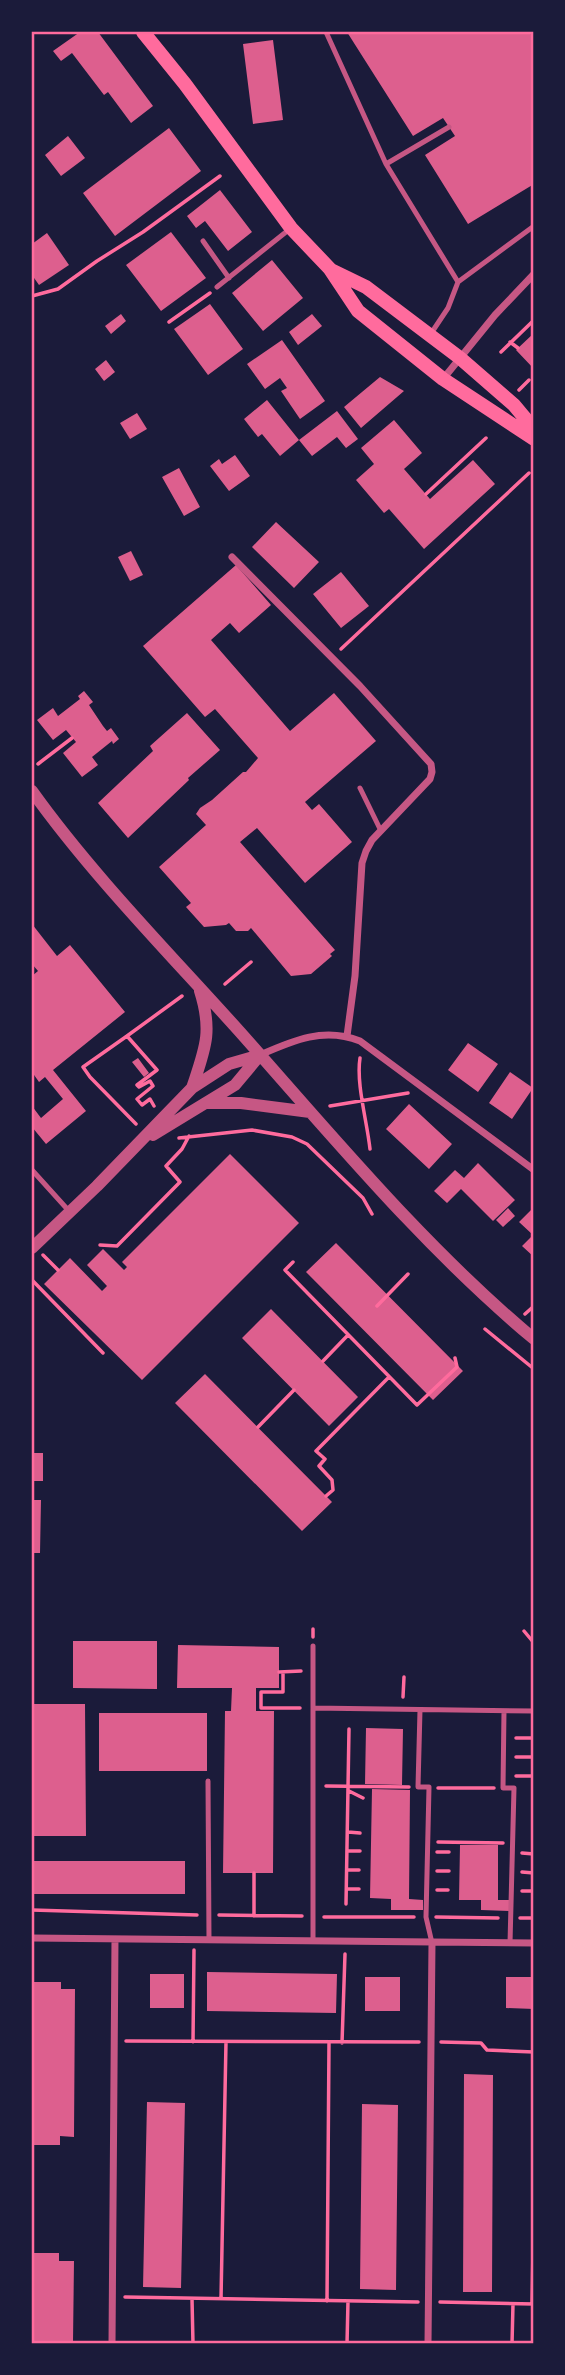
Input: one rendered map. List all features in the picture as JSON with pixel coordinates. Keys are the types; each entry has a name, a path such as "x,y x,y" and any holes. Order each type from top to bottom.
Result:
{"main road":[{"path":"143,32 191,92 291,228 330,269 358,311 443,379 534,439"},
{"path":"330,269 366,287 460,358 514,405 534,429"}],"street":[{"path":"443,379 495,314 534,274"},
{"path":"232,557 430,764 432,772 430,779 381,831 366,851 362,863 355,976 347,1036"},
{"path":"32,791 106,882 310,1112 448,1261 534,1339"},
{"path":"192,1088 205,1050 208,1026 206,1010 197,984"},
{"path":"32,1248 192,1088 229,1064 313,1035 347,1036 373,1049 534,1170"},
{"path":"138,1144 235,1085 260,1055"},
{"path":"206,1103 241,1103 310,1112"},
{"path":"32,1938 534,1943"},
{"path":"112,2343 115,1939"},
{"path":"428,2343 432,1943"}],"lane":[{"path":"326,32 386,164 458,282"},
{"path":"386,164 449,127"},
{"path":"430,335 448,308 458,282 534,226"},
{"path":"217,287 291,228"},
{"path":"203,241 229,278"},
{"path":"360,788 381,831"},
{"path":"32,1170 69,1211"},
{"path":"313,1646 313,1941"},
{"path":"313,1708 534,1712"},
{"path":"420,1710 418,1787 429,1787 426,1917 432,1943"},
{"path":"504,1711 503,1788 514,1788 510,1943"},
{"path":"208,1781 209,1940"}],"path":[{"path":"32,296 58,289 220,176"},
{"path":"169,322 217,287"},
{"path":"501,352 534,320"},
{"path":"510,342 518,348"},
{"path":"518,392 529,380"},
{"path":"426,494 486,438"},
{"path":"331,658 529,472"},
{"path":"449,473 452,478"},
{"path":"38,764 72,738"},
{"path":"225,984 251,962"},
{"path":"136,1124 83,1067 181,996"},
{"path":"127,1036 157,1070 137,1085 139,1087 150,1081 153,1086 137,1099 142,1105 150,1099 154,1107"},
{"path":"360,1056 357,1076 364,1100 370,1149"},
{"path":"330,1106 408,1093"},
{"path":"177,1138 252,1130 292,1137 307,1144 363,1198 372,1214"},
{"path":"100,1245 117,1246 180,1182 166,1166 183,1149 189,1136"},
{"path":"293,1262 285,1270 417,1405 457,1367 455,1358"},
{"path":"377,1306 408,1274"},
{"path":"32,1280 103,1353"},
{"path":"485,1329 534,1369"},
{"path":"323,1361 348,1335"},
{"path":"326,1496 333,1490 332,1480 319,1466 325,1460 316,1451 389,1377"},
{"path":"258,1427 294,1390"},
{"path":"524,1631 534,1643"},
{"path":"293,1672 281,1672 283,1692 261,1692 261,1708 313,1708"},
{"path":"403,1709 404,1677"},
{"path":"346,1904 349,1730"},
{"path":"313,1785 348,1788 418,1787"},
{"path":"429,1787 503,1788"},
{"path":"348,1788 363,1798"},
{"path":"348,1832 360,1833"},
{"path":"428,1842 512,1843"},
{"path":"347,1851 360,1851"},
{"path":"347,1870 359,1870"},
{"path":"254,1873 254,1916"},
{"path":"347,1889 359,1889"},
{"path":"32,1910 313,1917"},
{"path":"193,2042 194,1940"},
{"path":"342,2043 346,1942"},
{"path":"114,2041 481,2043 487,2050 534,2052"},
{"path":"222,2299 226,2042"},
{"path":"327,2301 329,2043"},
{"path":"112,2297 533,2304 534,2194"},
{"path":"192,2299 193,2343"},
{"path":"347,2343 348,2301"},
{"path":"512,2343 513,2304"}],"building":[{"path":"80,32 98,32 153,106 131,123 108,92 104,95 72,53 61,61 53,51"},
{"path":"347,32 529,32 534,38 534,184 468,224 425,155 455,136 443,118 413,136"},
{"path":"273,40 283,120 253,124 243,44"},
{"path":"169,128 201,171 115,236 83,193"},
{"path":"68,136 85,158 61,176 45,155"},
{"path":"220,190 252,232 228,251 205,221 196,228 187,216"},
{"path":"171,232 206,278 161,311 126,265"},
{"path":"47,233 69,265 39,285 32,275 32,244"},
{"path":"272,260 303,298 263,331 232,293"},
{"path":"210,304 243,349 208,375 174,329"},
{"path":"121,314 126,321 111,334 105,326"},
{"path":"312,314 322,326 298,345 289,332"},
{"path":"534,333 534,369 516,350"},
{"path":"282,340 325,401 300,419 281,391 287,388 280,378 265,389 247,364"},
{"path":"106,360 115,372 104,381 95,369"},
{"path":"380,377 404,391 361,428 344,407"},
{"path":"267,400 299,440 280,456 262,434 258,437 244,419"},
{"path":"337,411 358,439 346,448 337,437 312,456 299,440"},
{"path":"137,413 147,429 130,439 120,423"},
{"path":"394,420 422,453 404,469 430,499 473,460 495,484 424,549 389,509 384,513 356,480 374,464 361,448"},
{"path":"235,455 250,476 229,491 210,466 219,459 222,464"},
{"path":"179,468 200,507 184,516 162,477"},
{"path":"276,522 319,562 294,588 252,547"},
{"path":"131,551 143,575 130,581 118,557"},
{"path":"236,565 271,605 239,633 230,623 211,640 290,731 334,693 376,741 305,802 312,810 319,804 352,842 305,883 257,828 240,842 335,950 330,954 332,956 311,974 291,976 251,928 248,931 236,931 229,923 204,927 186,907 191,903 159,867 206,825 196,814 200,808 246,772 258,758 215,709 205,717 143,646"},
{"path":"341,572 369,606 341,628 313,594"},
{"path":"84,691 93,702 89,705 103,726 107,731 111,728 119,739 113,744 112,741 92,757 98,765 82,777 63,753 76,742 66,730 53,740 37,720 53,708 58,716 80,699 78,696"},
{"path":"187,713 220,750 128,838 98,803 153,751 150,746"},
{"path":"32,924 57,956 70,945 125,1012 53,1070 86,1111 46,1144 32,1127 32,1106 41,1118 63,1099 45,1077 39,1082 32,1072 32,976 38,971 32,964"},
{"path":"468,1043 498,1064 478,1092 448,1070"},
{"path":"138,1058 149,1073 144,1077 132,1062"},
{"path":"510,1072 533,1088 512,1119 489,1103"},
{"path":"409,1104 452,1144 429,1169 386,1129"},
{"path":"230,1154 299,1223 142,1380 44,1284 70,1258 102,1291 107,1286 87,1265 103,1249 124,1270 127,1267 122,1262"},
{"path":"478,1163 515,1200 493,1221 461,1189 447,1203 434,1191 455,1170 464,1178"},
{"path":"534,1207 534,1257 522,1246 533,1235 519,1222"},
{"path":"508,1208 515,1216 503,1227 496,1220"},
{"path":"336,1243 463,1371 433,1400 306,1272"},
{"path":"271,1309 358,1397 329,1426 242,1338"},
{"path":"205,1374 332,1502 302,1531 175,1403"},
{"path":"32,1453 43,1453 43,1481 32,1481"},
{"path":"32,1500 41,1500 40,1553 32,1553"},
{"path":"73,1641 157,1641 157,1689 73,1688"},
{"path":"178,1645 279,1647 279,1688 256,1688 256,1711 274,1711 273,1873 223,1873 225,1711 231,1711 232,1688 177,1688"},
{"path":"32,1704 85,1704 86,1836 32,1836"},
{"path":"99,1713 207,1713 207,1771 99,1771"},
{"path":"366,1728 403,1729 402,1785 365,1784"},
{"path":"372,1789 410,1790 409,1899 423,1900 423,1910 391,1910 391,1899 370,1898"},
{"path":"460,1845 498,1845 498,1900 509,1900 509,1911 481,1910 481,1900 459,1900"},
{"path":"32,1861 185,1861 185,1894 32,1894"},
{"path":"207,1972 337,1974 336,2013 207,2011"},
{"path":"150,1974 184,1974 184,2008 150,2008"},
{"path":"365,1977 400,1977 400,2011 365,2011"},
{"path":"506,1977 534,1977 534,2009 506,2008"},
{"path":"32,1982 61,1982 61,1989 75,1989 74,2137 60,2136 60,2145 32,2145"},
{"path":"464,2074 493,2075 492,2292 463,2292"},
{"path":"147,2102 185,2103 181,2288 143,2287"},
{"path":"362,2104 398,2105 396,2290 360,2289"},
{"path":"32,2253 59,2253 59,2261 74,2261 73,2343 32,2343"}]}
